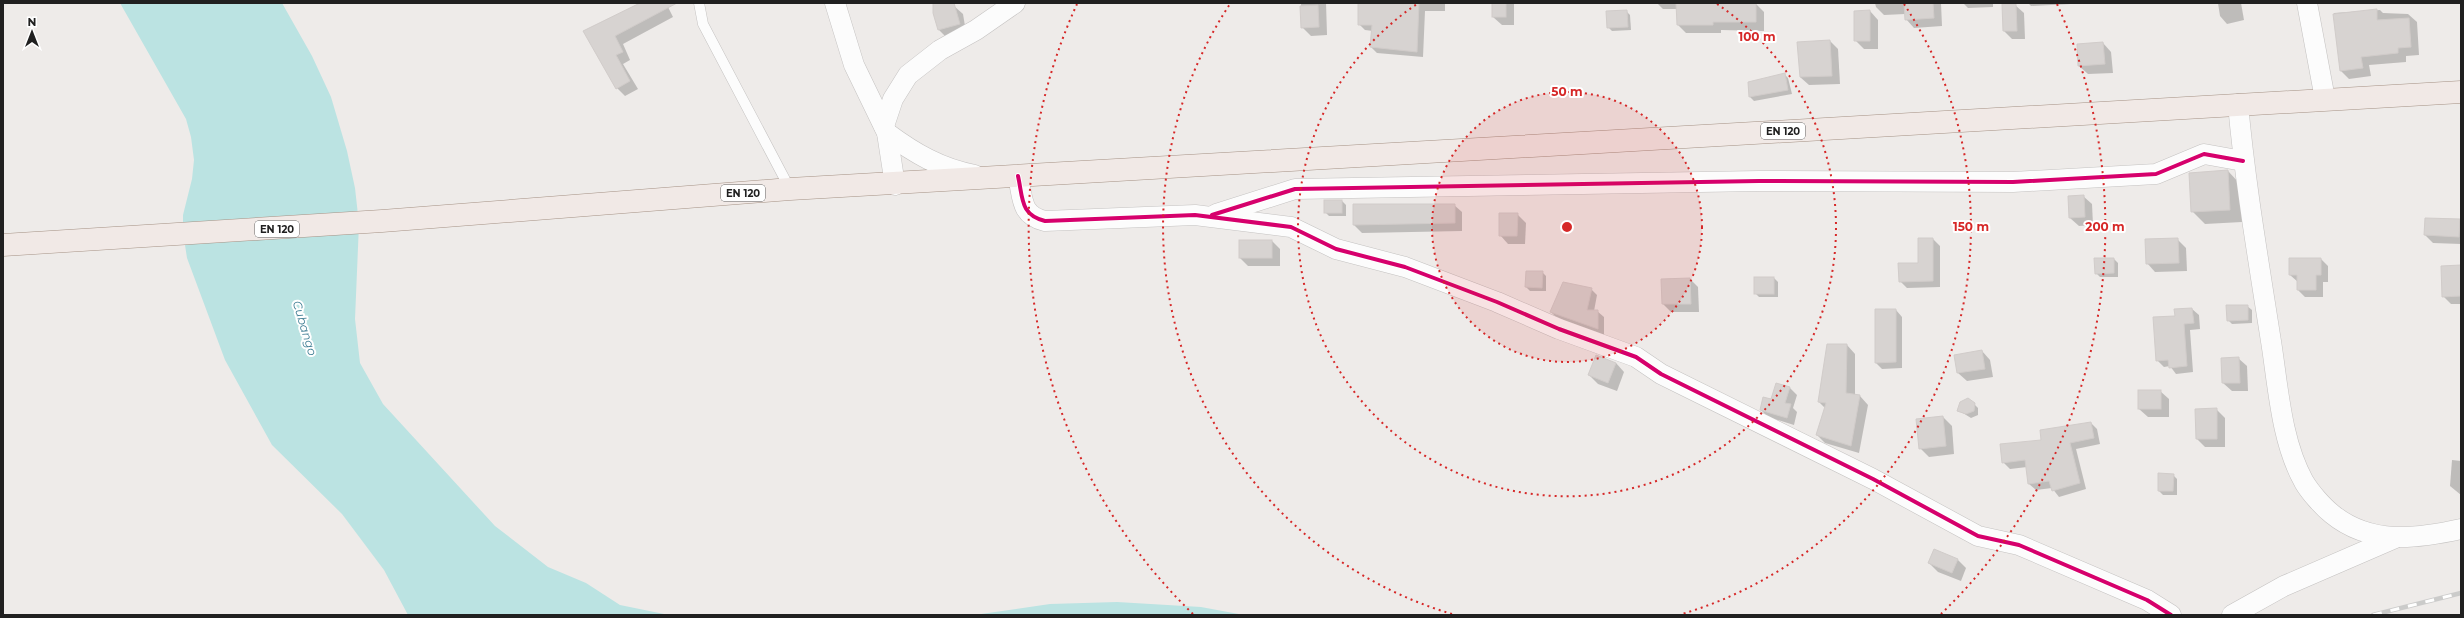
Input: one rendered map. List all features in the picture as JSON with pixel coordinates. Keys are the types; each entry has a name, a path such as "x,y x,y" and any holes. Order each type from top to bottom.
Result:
{"main road":[{"name":"EN 120","path":"3,245 172,236 382,222 790,189 895,185 1018,176 2461,92"}],"street":[{"path":"835,3 854,65 886,129 895,185"},
{"path":"886,129 893,99 908,75 940,50 976,30 1015,3"},
{"path":"2307,3 2325,99"},
{"path":"2238,104 2243,161 2283,420 2304,482 2331,513 2354,528 2377,536 2430,536 2461,529"},
{"path":"886,129 911,150 952,170 993,178"},
{"path":"1210,216 1295,189 1760,181 2012,182 2156,174 2204,154 2243,161"},
{"path":"1018,176 1025,210 1036,218 1045,221 1210,216 1291,227 1336,249 1405,267 1497,302 1559,329 1636,357 1661,374 1873,479 1978,536 2020,546 2147,600 2171,615"},
{"path":"2232,615 2284,586 2396,537"}],"lane":[{"path":"699,3 702,24 790,189"}],"water":[{"name":"Cubango","path":"120,3 282,3 312,56 331,97 347,151 355,188 359,224 355,319 360,363 383,404 495,526 548,567 586,583 620,605 669,615 408,615 384,570 342,514 272,445 225,360 187,258 183,232 183,215 192,179 194,160 191,137 186,119"},
{"path":"1117,602 1201,607 1244,615 974,615 1050,604"}],"building":[{"path":"640,3 677,3 615,36 623,52 616,55 630,81 616,89 583,31"},
{"path":"933,3 954,3 960,24 938,30 933,13"},
{"path":"1358,3 1419,3 1417,52 1370,47 1372,25 1358,25"},
{"path":"1492,3 1506,3 1506,17 1492,17"},
{"path":"1676,3 1756,3 1756,22 1713,22 1713,25 1677,25"},
{"path":"1904,3 1933,3 1934,18 1905,20"},
{"path":"2002,4 2016,4 2017,31 2003,31"},
{"path":"1318,5 1319,27 1301,28 1300,6"},
{"path":"2377,9 2377,20 2409,18 2411,47 2398,48 2398,53 2361,57 2363,68 2340,71 2333,14"},
{"path":"1627,10 1628,27 1607,28 1606,11"},
{"path":"1870,10 1870,41 1854,41 1854,11"},
{"path":"1830,40 1832,76 1800,77 1797,42"},
{"path":"2103,42 2105,64 2078,66 2077,44"},
{"path":"1785,73 1788,90 1749,97 1748,82"},
{"path":"2228,170 2230,210 2191,212 2189,173"},
{"path":"2084,195 2085,217 2069,218 2068,196"},
{"path":"1324,200 1342,200 1342,213 1324,213"},
{"path":"1353,204 1455,204 1455,223 1353,225"},
{"path":"1499,213 1518,213 1517,236 1499,236"},
{"path":"2425,218 2460,219 2459,237 2424,235"},
{"path":"1918,238 1933,238 1933,281 1899,282 1898,263 1918,263"},
{"path":"2178,238 2179,263 2146,264 2145,239"},
{"path":"1239,240 1272,240 1272,258 1239,258"},
{"path":"2094,258 2114,258 2114,273 2095,274"},
{"path":"2289,258 2321,258 2321,275 2316,275 2316,290 2297,290 2297,275 2289,275"},
{"path":"2461,265 2461,296 2442,297 2441,266"},
{"path":"1526,271 1543,271 1542,288 1525,287"},
{"path":"1754,277 1774,277 1774,294 1754,294"},
{"path":"1690,278 1691,304 1662,304 1661,279"},
{"path":"1563,282 1592,288 1587,310 1598,310 1598,329 1550,312"},
{"path":"2226,305 2248,305 2248,320 2227,321"},
{"path":"2192,308 2194,323 2184,324 2187,366 2169,368 2168,360 2156,361 2153,317 2175,316 2174,309"},
{"path":"1875,309 1896,309 1896,362 1875,363"},
{"path":"1827,344 1847,344 1846,393 1860,395 1851,446 1816,435 1826,403 1818,402"},
{"path":"1982,350 1985,369 1957,373 1954,355"},
{"path":"1596,355 1616,363 1608,383 1588,375"},
{"path":"2239,357 2240,383 2222,383 2221,358"},
{"path":"1776,383 1790,387 1785,403 1791,404 1787,418 1760,410 1763,397 1771,399"},
{"path":"2138,390 2161,390 2161,409 2138,409"},
{"path":"1968,398 1975,403 1974,411 1966,414 1957,411 1960,402"},
{"path":"2217,408 2217,439 2196,439 2195,409"},
{"path":"1943,416 1946,446 1919,449 1916,419"},
{"path":"2091,422 2094,438 2070,443 2080,483 2052,491 2049,481 2028,484 2025,460 2002,463 2000,444 2041,440 2040,430"},
{"path":"2158,473 2174,474 2173,491 2158,491"},
{"path":"1934,549 1958,559 1952,573 1928,563"}],"railway":[{"path":"2373,615 2461,593"}],"cycle path":[{"path":"1212,215 1295,189 1759,181 2013,182 2156,174 2204,154 2243,161"},
{"path":"1018,176 1022,198 1027,210 1031,215 1045,221 1195,215 1291,227 1336,249 1405,267 1497,302 1559,329 1636,357 1661,374 1873,479 1978,536 2019,545 2147,600 2171,615"}]}
